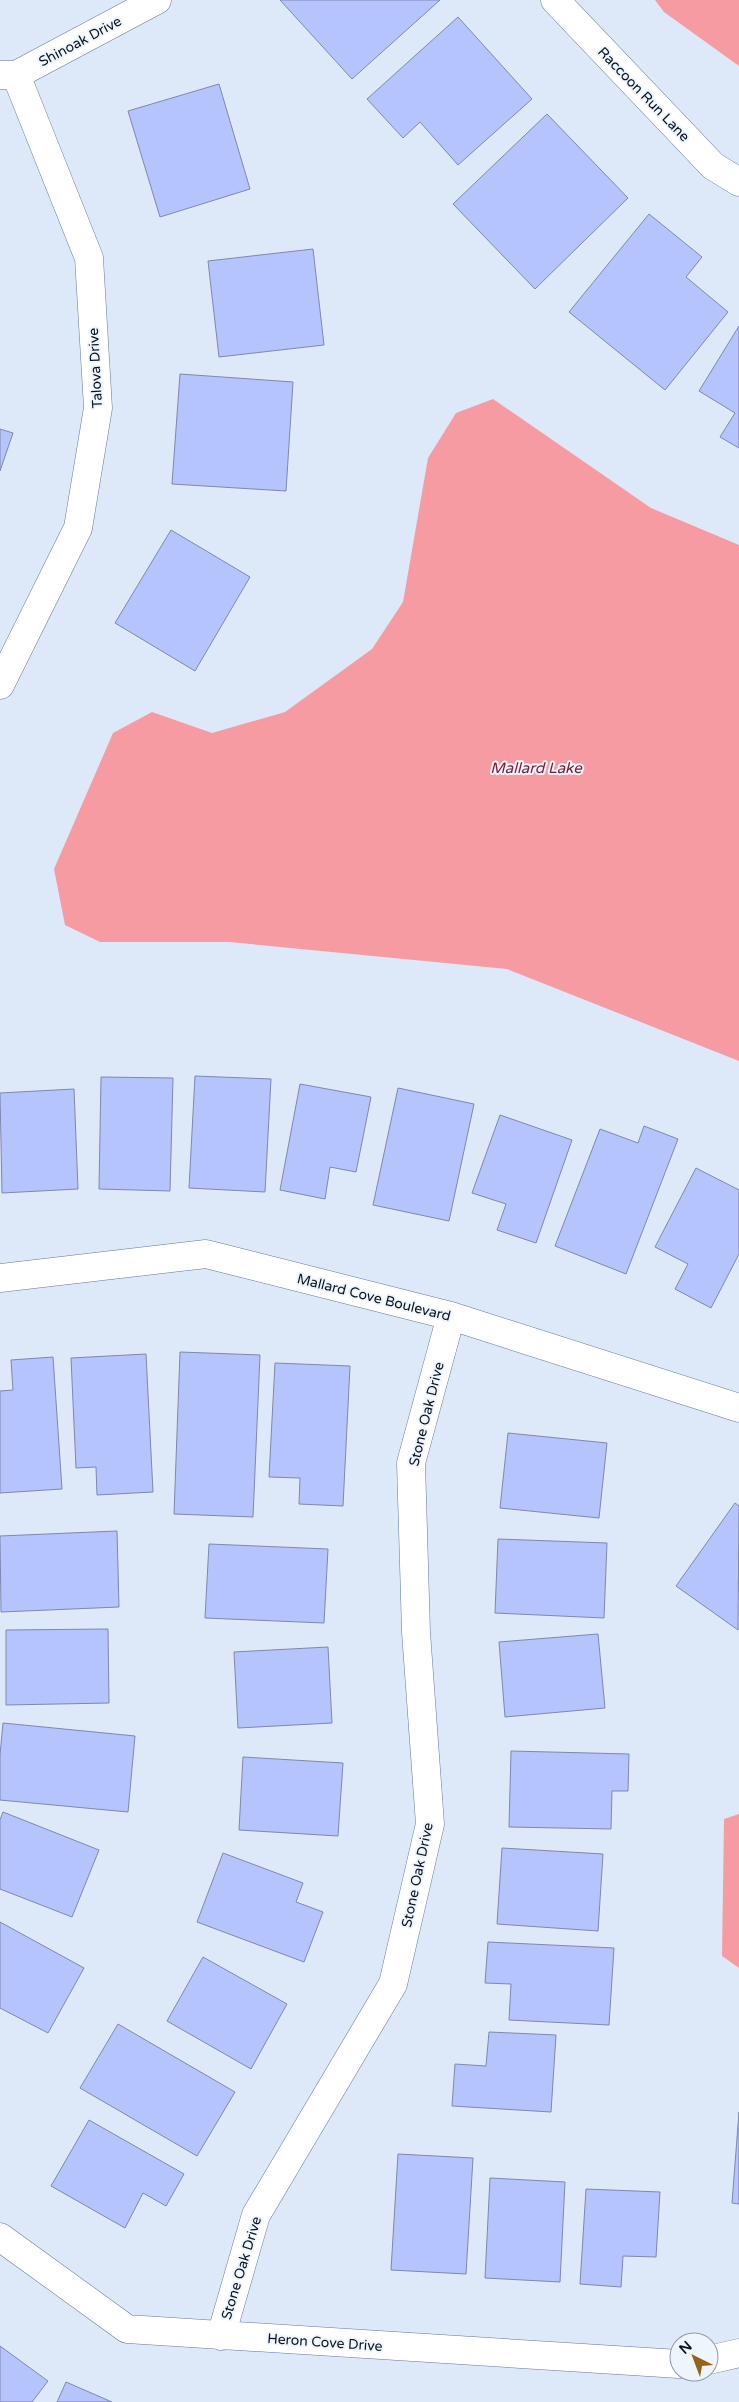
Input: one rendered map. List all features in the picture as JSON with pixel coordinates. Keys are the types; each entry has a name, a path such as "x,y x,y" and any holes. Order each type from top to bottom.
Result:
{"street":[{"name":"Shinoak Drive","path":"8,75 158,0"},
{"name":"Raccoon Run Lane","path":"555,0 713,166 739,182"},
{"name":"Talova Drive","path":"0,685 78,528 98,408 89,258 8,75"},
{"name":"Mallard Cove Boulevard","path":"0,1278 206,1254 451,1316 739,1408"},
{"name":"Stone Oak Drive","path":"221,2336 256,2215 393,1984 430,1824 416,1632 411,1463 451,1316"},
{"name":"Heron Cove Drive","path":"0,2237 127,2329 669,2363"},
{"path":"719,2358 739,2353"}],"water":[{"path":"655,0 739,0 739,66 664,12"},
{"name":"Mallard Lake","path":"493,399 651,508 739,545 739,1061 507,969 229,942 100,942 65,925 54,869 113,733 152,712 212,733 285,712 372,649 403,602 428,458 456,413"},
{"path":"739,1814 739,1968 722,1956 724,1819"}],"building":[{"path":"280,0 440,0 352,79"},
{"path":"458,17 532,99 458,165 420,122 403,138 367,99"},
{"path":"219,84 250,189 160,217 128,111"},
{"path":"547,114 628,198 535,289 453,204"},
{"path":"649,214 702,257 686,277 728,312 665,390 569,312"},
{"path":"313,249 324,345 219,357 208,261"},
{"path":"739,326 739,448 720,437 735,413 699,391"},
{"path":"180,374 293,382 286,491 172,484"},
{"path":"0,429 13,433 0,471"},
{"path":"171,530 250,577 195,671 115,623"},
{"path":"195,1076 271,1079 265,1192 189,1188"},
{"path":"101,1077 173,1078 170,1191 99,1189"},
{"path":"300,1084 371,1097 356,1172 330,1167 325,1199 280,1190"},
{"path":"398,1088 474,1104 449,1221 373,1205"},
{"path":"74,1089 78,1189 2,1193 0,1093"},
{"path":"500,1115 572,1140 536,1243 497,1230 506,1204 472,1193"},
{"path":"644,1126 678,1139 626,1274 555,1246 600,1129 638,1143"},
{"path":"696,1168 739,1190 739,1254 711,1308 675,1289 688,1264 655,1247"},
{"path":"180,1352 260,1355 253,1517 174,1514"},
{"path":"146,1354 153,1492 97,1495 96,1467 76,1468 71,1358"},
{"path":"53,1357 62,1489 0,1493 0,1391 13,1390 11,1360"},
{"path":"275,1363 350,1366 343,1506 299,1504 300,1478 269,1477"},
{"path":"508,1433 607,1443 599,1518 500,1508"},
{"path":"735,1503 739,1506 738,1630 676,1586"},
{"path":"117,1531 119,1607 1,1612 0,1536"},
{"path":"498,1539 607,1543 604,1618 495,1613"},
{"path":"209,1544 328,1549 324,1623 205,1618"},
{"path":"108,1629 109,1703 6,1705 6,1630"},
{"path":"598,1634 605,1708 505,1717 499,1642"},
{"path":"328,1647 332,1723 238,1728 234,1652"},
{"path":"3,1723 135,1736 128,1812 0,1800 0,1755"},
{"path":"511,1751 629,1754 628,1791 612,1791 611,1829 509,1827"},
{"path":"243,1757 343,1763 338,1836 239,1830"},
{"path":"3,1812 99,1850 72,1917 0,1889 0,1820"},
{"path":"502,1848 603,1854 598,1931 497,1924"},
{"path":"223,1853 303,1883 296,1902 323,1912 304,1962 197,1922"},
{"path":"0,1922 84,1968 48,2033 0,2008"},
{"path":"488,1942 614,1948 609,2025 509,2020 511,1984 485,1983"},
{"path":"203,1957 287,2004 251,2069 167,2021"},
{"path":"118,2024 235,2092 197,2156 80,2088"},
{"path":"489,2032 556,2035 551,2112 452,2106 455,2064 486,2066"},
{"path":"739,2112 739,2204 732,2203"},
{"path":"89,2120 184,2174 166,2206 143,2193 125,2228 51,2186"},
{"path":"398,2154 473,2158 466,2274 391,2270"},
{"path":"490,2178 565,2182 560,2282 485,2278"},
{"path":"586,2189 660,2192 656,2257 623,2256 621,2287 580,2284"},
{"path":"0,2346 48,2381 32,2402 0,2402"},
{"path":"66,2382 112,2402 57,2402"}]}
